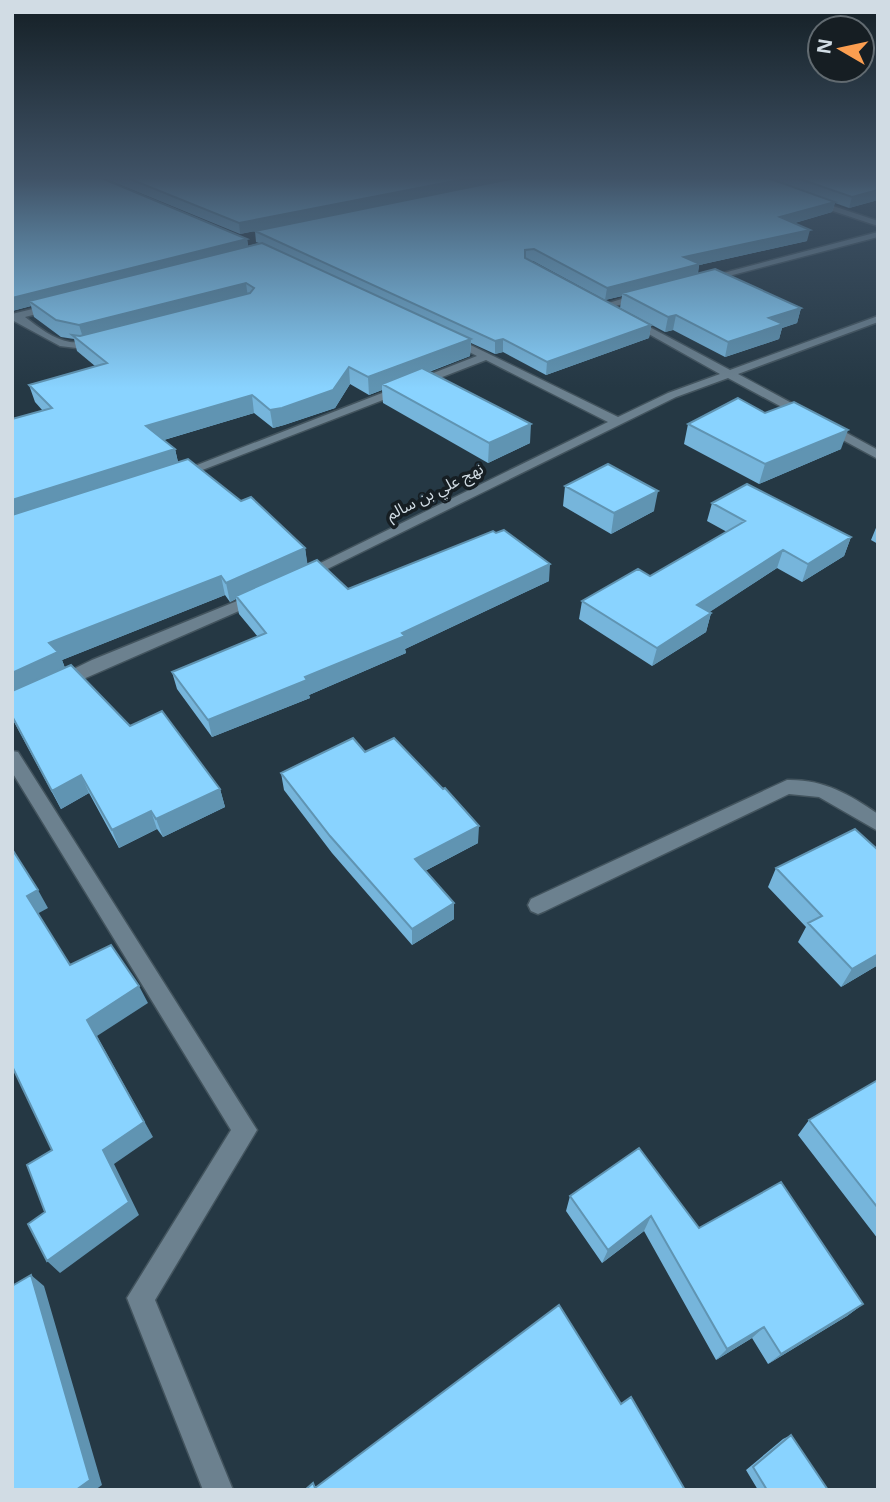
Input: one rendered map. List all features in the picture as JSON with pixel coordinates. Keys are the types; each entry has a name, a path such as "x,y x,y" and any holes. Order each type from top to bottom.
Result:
{"street":[{"path":"695,282 808,247"},
{"path":"604,306 656,292"},
{"path":"593,300 878,455"},
{"path":"15,316 69,302"},
{"path":"15,316 67,347 84,347 110,340"},
{"name":"نهج علي بن سالم","path":"295,580 616,421 728,373 878,319"},
{"path":"436,331 616,421"},
{"path":"157,481 486,356"},
{"path":"49,688 98,664 270,592"},
{"path":"12,757 245,1130 141,1298 218,1490"},
{"path":"538,905 788,787 814,786 829,790 878,824"}],"building":[{"path":"12,247 215,247 12,298"},
{"path":"246,247 271,247 471,339 368,377 349,367 333,390 282,408 270,410 252,395 146,426 175,449 12,500 12,419 52,408 29,385 107,363 72,335 80,336 250,293 254,288 246,283 79,325 56,320 29,301"},
{"path":"290,247 730,247 684,257 700,264 607,288 534,249 525,250 525,258 651,325 547,362 503,339 495,341"},
{"path":"715,269 801,308 769,318 783,324 728,342 676,315 668,317 622,293"},
{"path":"422,368 531,424 489,443 382,384"},
{"path":"738,398 765,413 794,402 848,430 765,464 688,424"},
{"path":"188,459 241,501 251,497 305,548 226,583 221,576 49,643 58,652 12,673 12,515"},
{"path":"608,464 658,491 614,513 565,486"},
{"path":"747,484 851,537 808,564 783,550 697,605 711,613 657,648 582,601 638,569 650,576 745,521 712,503"},
{"path":"504,530 550,564 402,633 405,636 305,677 307,680 208,720 172,672 266,633 236,596 317,560 348,589 493,531 496,533"},
{"path":"71,665 130,726 162,711 220,789 156,819 151,811 112,830 81,775 52,791 12,716 12,691"},
{"path":"353,738 365,752 394,738 479,826 415,859 454,903 412,929 330,836 281,773"},
{"path":"855,829 878,850 878,954 852,969 808,923 822,916 776,868"},
{"path":"12,849 38,890 27,896 70,965 111,945 139,986 87,1020 144,1122 103,1150 129,1202 47,1261 28,1224 45,1212 27,1165 52,1150 12,1066"},
{"path":"878,1080 878,1208 809,1120"},
{"path":"639,1148 699,1228 781,1182 863,1304 781,1354 764,1327 727,1349 651,1216 608,1250 570,1196"},
{"path":"31,1275 90,1480 76,1490 12,1490 12,1286"},
{"path":"559,1305 621,1404 631,1397 685,1490 305,1490 313,1483 315,1488"},
{"path":"791,1435 828,1490 767,1490 753,1467"}]}
